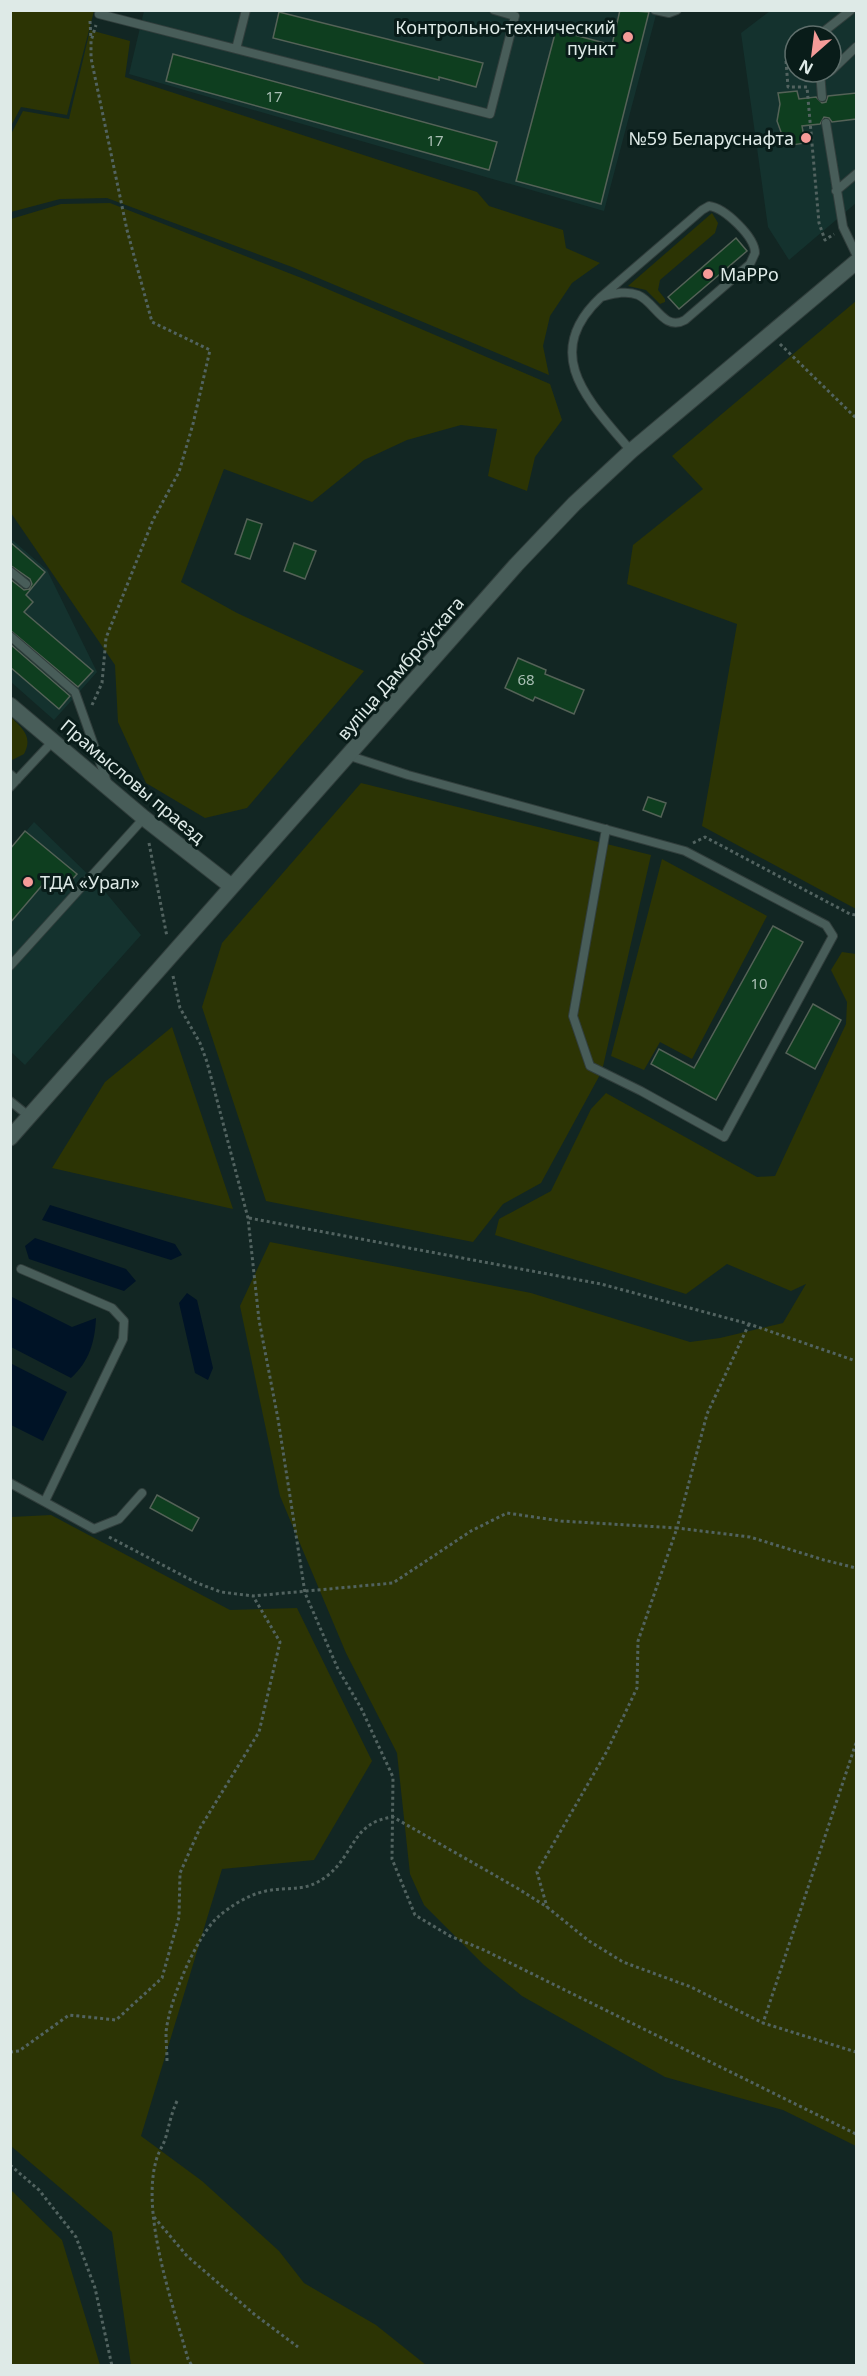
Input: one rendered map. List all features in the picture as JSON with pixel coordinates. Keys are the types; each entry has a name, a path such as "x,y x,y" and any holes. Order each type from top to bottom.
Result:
{"street":[{"name":"вуліца Дамброўскага","path":"10,1138 171,958 231,886 350,756 516,565 574,504 631,451 856,262"},
{"name":"Прамысловы праезд","path":"10,705 144,818 231,886"}],"lane":[{"path":"236,49 246,10"},
{"path":"99,12 490,114 517,13 494,10"},
{"path":"655,10 669,14 677,10"},
{"path":"833,24 851,10"},
{"path":"843,59 856,47"},
{"path":"821,84 822,97"},
{"path":"826,123 843,227 856,254"},
{"path":"836,191 856,174"},
{"path":"601,297 615,293 639,296 666,320 675,324 750,264 754,259 755,247 725,212 713,207 705,207 601,297 585,312 573,341 573,363 587,396 631,451"},
{"path":"10,571 26,584"},
{"path":"10,636 75,692 110,789"},
{"path":"10,788 53,741"},
{"path":"350,756 408,775 606,829 685,851 826,925 833,936 724,1137 590,1066 573,1016 606,829"},
{"path":"10,774 17,780"},
{"path":"10,966 144,818"},
{"path":"10,1101 30,1117"},
{"path":"21,1269 112,1308 124,1321 123,1339 45,1501"},
{"path":"10,1483 94,1529 119,1519 142,1493"}],"path":[{"path":"85,720 102,683 106,638 153,520 179,472 210,350 152,322 125,219 91,58 89,10"},
{"path":"92,41 99,12"},
{"path":"788,84 788,87 807,87 819,224 825,240 843,227"},
{"path":"771,334 856,418"},
{"path":"144,818 180,1008 200,1043 207,1062 248,1218 259,1320 278,1419 305,1593 338,1668 362,1708 393,1777 392,1859 415,1915 450,1936 484,1950 856,2134"},
{"path":"685,851 695,841 705,837 850,914 856,915"},
{"path":"248,1218 601,1284 749,1324 856,1361"},
{"path":"547,1907 537,1872 607,1751 637,1688 638,1641 676,1528 707,1414 749,1324"},
{"path":"94,1529 197,1583 221,1592 252,1596 305,1593 393,1582 471,1531 507,1513 561,1521 676,1528 750,1537 856,1568"},
{"path":"10,2052 19,2051 69,2015 117,2020 162,1978 179,1917 180,1873 200,1828 259,1732 262,1720 280,1642 252,1596"},
{"path":"763,2023 856,1743"},
{"path":"166,2061 166,2031 178,1986 202,1937 217,1917 248,1897 266,1891 308,1888 328,1875 351,1848 362,1829 378,1819 393,1817 547,1907 589,1941 623,1962 690,1987 763,2023 856,2052"},
{"path":"177,2101 155,2163 153,2216 175,2312 192,2366"},
{"path":"10,2165 39,2190 76,2237 95,2288 112,2366"},
{"path":"153,2216 187,2256 254,2314 298,2347"}],"shaded area":[{"path":"144,11 657,11 604,211 129,74"},
{"name":"№59 Беларуснафта","path":"770,11 856,11 856,203 789,260 768,227 741,33"},
{"path":"10,538 47,570 97,672 54,720 11,682"},
{"path":"34,822 102,888 141,935 25,1065 11,1052 11,849"},
{"path":"50,1205 175,1244 182,1255 171,1260 42,1220"},
{"path":"35,1238 126,1269 136,1281 124,1291 29,1259 25,1246"},
{"path":"187,1293 197,1300 213,1368 208,1380 195,1373 179,1303"},
{"path":"10,1296 72,1327 96,1318 90,1351 71,1378 11,1347"},
{"path":"10,1363 67,1392 43,1441 11,1425"}],"green space":[{"path":"11,10 94,11 67,115 21,107 11,126"},
{"path":"90,30 130,41 125,77 477,192 489,206 563,230 566,248 600,263 572,283 550,316 543,346 549,375 292,267 107,198 60,199 11,212 11,134 23,111 69,119"},
{"path":"110,203 304,279 550,384 562,420 535,457 527,491 488,476 497,429 461,425 407,440 364,460 312,502 224,469 181,582 237,613 364,671 247,808 205,818 146,783 118,722 115,665 11,513 11,219 61,204"},
{"path":"712,213 718,223 715,233 660,280 658,290 665,302 660,304 646,290 628,286"},
{"path":"856,301 856,909 702,826 737,624 627,584 633,545 703,489 672,456"},
{"path":"11,717 23,729 27,738 27,748 24,754 12,760"},
{"path":"361,783 651,855 602,1071 541,1183 503,1204 473,1242 266,1201 202,1007 222,943"},
{"path":"662,859 767,916 692,1059 660,1042 644,1070 611,1056"},
{"path":"842,952 856,954 856,2146 783,2110 665,2077 522,1996 484,1965 424,1905 410,1874 397,1753 346,1653 280,1496 240,1306 270,1242 531,1293 690,1342 720,1338 783,1323 806,1284 791,1291 727,1264 686,1294 495,1235 499,1219 551,1191 591,1109 606,1093 757,1177 775,1176 846,1024 847,1002 831,970"},
{"path":"172,1027 233,1209 52,1168 105,1082"},
{"path":"51,1515 230,1610 297,1608 372,1761 314,1860 222,1869 141,2136 202,2181 279,2251 304,2283 376,2325 426,2365 131,2365 112,2232 11,2146 11,1517"},
{"path":"11,2190 62,2240 100,2365 11,2365"}],"building":[{"path":"620,10 649,12 601,204 516,181 556,30 612,45"},
{"path":"279,12 483,63 476,87 439,77 439,80 273,38"},
{"path":"173,54 497,142 489,170 166,81"},
{"path":"797,91 799,99 816,97 822,103 826,102 828,96 856,93 856,119 832,122 829,118 824,117 820,124 802,126 805,143 786,146 777,121 780,104 778,93"},
{"name":"МаРРо","path":"736,238 747,251 679,309 668,297"},
{"path":"247,519 262,524 250,559 235,554"},
{"path":"10,542 45,572 26,595 33,602 24,612 93,671 78,687 10,630 10,579 24,590 29,589 32,584 30,579 10,565"},
{"path":"294,543 316,551 305,579 284,571"},
{"path":"10,644 70,696 59,709 10,667"},
{"path":"518,658 546,670 545,674 584,690 574,714 535,697 533,701 505,688"},
{"path":"648,797 666,803 661,817 643,810"},
{"name":"ТДА «Урал»","path":"25,831 77,874 65,888 50,876 10,923 10,849"},
{"path":"773,926 803,942 716,1100 651,1064 659,1049 694,1068"},
{"path":"813,1004 841,1020 815,1069 786,1053"},
{"path":"157,1495 199,1518 192,1531 150,1508"}],"place":[{"name":"Контрольно-технический пункт","path":"628,37"},
{"name":"№59 Беларуснафта","path":"806,138"},
{"name":"МаРРо","path":"708,274"},
{"name":"ТДА «Урал»","path":"28,882"}]}
